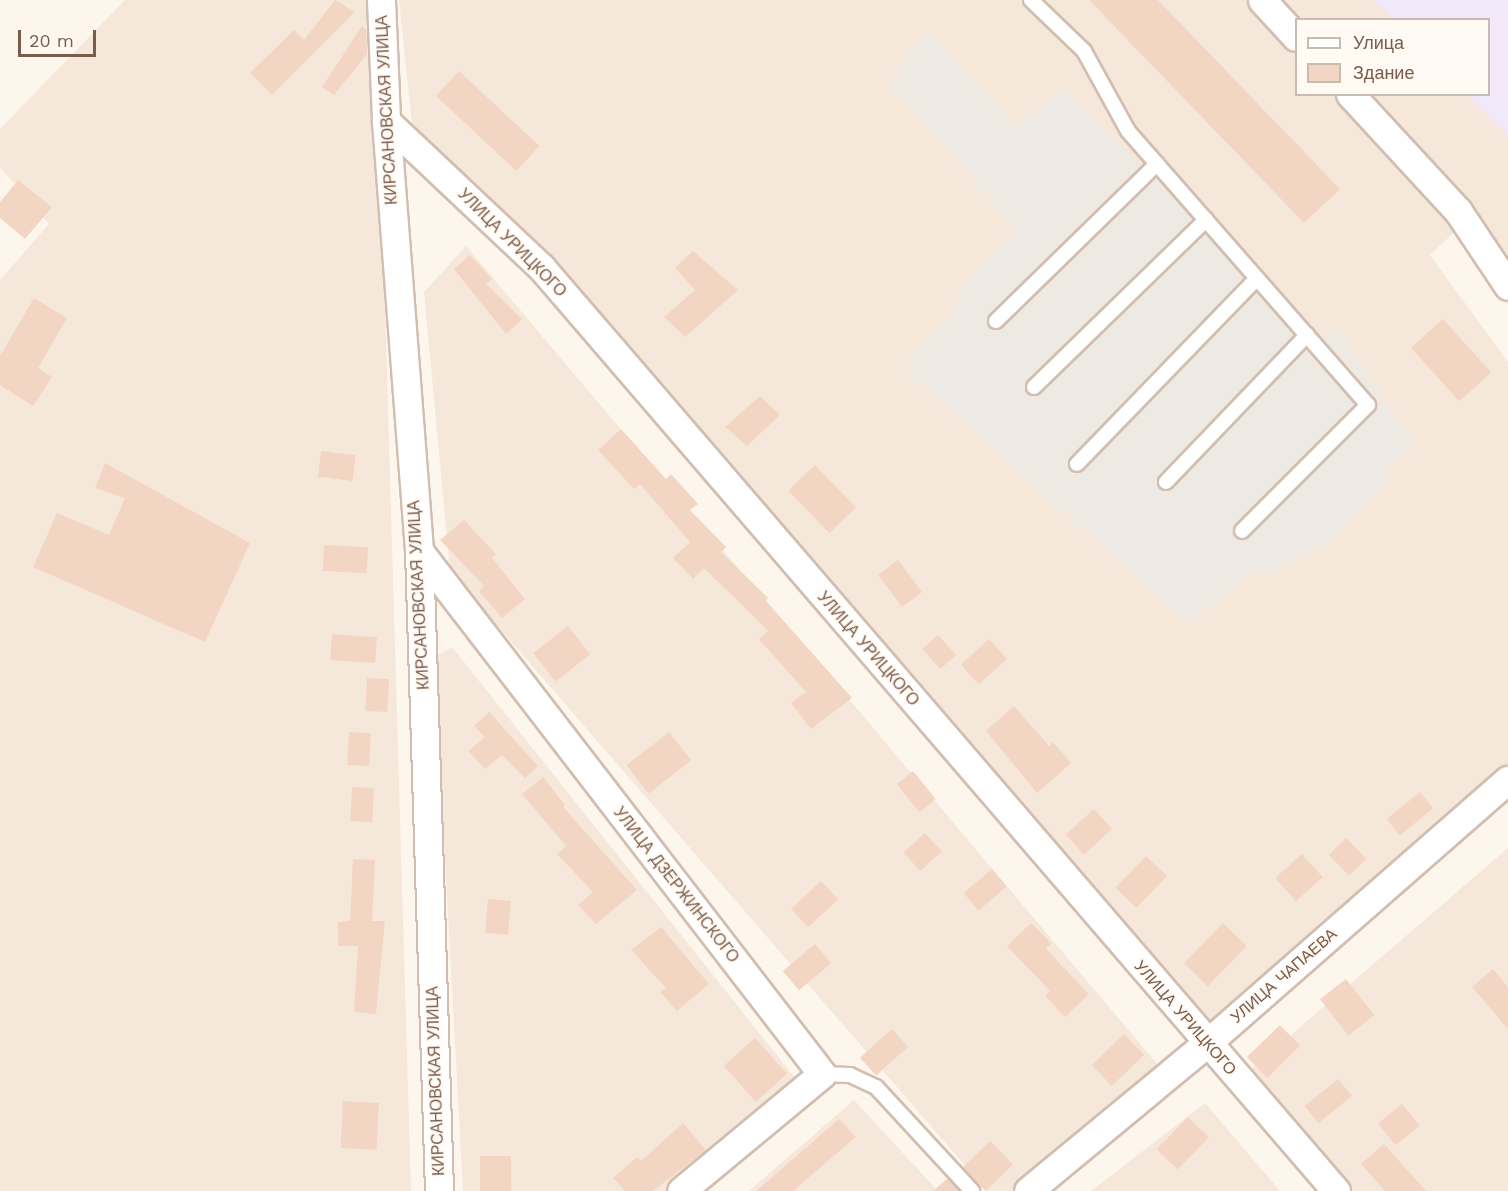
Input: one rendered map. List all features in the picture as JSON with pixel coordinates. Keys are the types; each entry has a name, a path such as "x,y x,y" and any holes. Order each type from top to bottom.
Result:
{"street":[{"name":"КИРСАНОВСКАЯ УЛИЦА","path":"381,0 386,121 418,551 440,1191"},
{"path":"1262,0 1295,36"},
{"path":"1352,96 1458,211 1508,286"},
{"name":"УЛИЦА УРИЦКОГО","path":"386,121 541,267 1206,1044 1336,1191"},
{"name":"УЛИЦА ДЗЕРЖИНСКОГО","path":"418,551 822,1074"},
{"name":"УЛИЦА ЧАПАЕВА","path":"1028,1191 1206,1044 1508,780"},
{"path":"681,1191 822,1074"}],"lane":[{"path":"1031,0 1084,51 1128,130 1368,405 1242,531"},
{"path":"996,321 1157,164"},
{"path":"1034,387 1206,220"},
{"path":"1077,464 1256,279"},
{"path":"1166,482 1307,335"},
{"path":"822,1074 850,1076 876,1087 972,1191"}],"shaded area":[{"path":"125,0 376,0 411,1191 0,1191 0,280 49,224 0,167 0,129"},
{"path":"399,0 1508,0 1508,267 1472,216 1430,255 1508,362 1508,786 1215,1049 412,124","holes":["1336,328 1187,623 1314,350"]},
{"path":"1373,0 1508,0 1508,136 1468,96 1490,96 1490,18 1392,18"},
{"path":"928,31 1015,127 1063,88 1321,343 1335,327 1415,447 1389,467 1386,484 1328,543 1266,576 1256,570 1187,623 903,368 954,311 959,291 1015,228 889,82"},
{"path":"466,246 1158,1065 1012,1191 987,1191 450,571 424,292"},
{"path":"452,647 811,1098 685,1191 463,1191 434,657"},
{"path":"1508,848 1508,1191 1341,1191 1242,1077"},
{"path":"854,1100 938,1191 749,1191"},
{"path":"1205,1103 1280,1191 1091,1191"}],"building":[{"path":"335,0 355,12 272,95 250,73 294,30 304,40"},
{"path":"1089,0 1158,0 1340,189 1304,223"},
{"path":"362,26 366,29 367,54 334,95 322,87"},
{"path":"459,71 539,146 516,171 436,96"},
{"path":"18,180 52,207 25,239 0,218 0,202"},
{"path":"693,251 738,290 685,337 664,317 695,290 675,268"},
{"path":"470,255 492,279 486,284 522,319 506,334 454,269"},
{"path":"34,298 67,318 38,368 52,377 33,406 0,385 0,356"},
{"path":"1443,319 1491,373 1459,401 1411,348"},
{"path":"760,396 780,415 747,446 725,427"},
{"path":"621,429 666,479 671,474 698,504 690,510 726,547 721,552 768,598 766,601 852,698 811,729 791,703 806,692 759,639 768,631 704,568 693,579 673,558 690,542 640,484 634,489 598,450"},
{"path":"321,451 356,455 353,481 318,477"},
{"path":"105,463 250,543 205,642 33,567 57,513 109,535 125,498 95,488"},
{"path":"815,465 856,507 829,533 788,491"},
{"path":"464,520 496,554 492,558 525,599 502,618 479,591 484,586 440,540"},
{"path":"324,545 368,547 367,573 323,571"},
{"path":"898,560 922,592 902,607 878,575"},
{"path":"568,626 590,654 555,681 533,653"},
{"path":"332,634 377,637 375,663 330,660"},
{"path":"938,635 956,655 940,669 922,649"},
{"path":"989,639 1007,659 979,684 961,664"},
{"path":"367,678 389,679 387,712 365,711"},
{"path":"1014,706 1049,746 1053,742 1071,763 1037,793 986,731"},
{"path":"489,712 538,766 525,778 502,755 485,769 468,751 485,737 474,726"},
{"path":"349,732 371,733 369,766 347,765"},
{"path":"669,732 691,760 649,794 626,765"},
{"path":"913,771 936,799 919,812 897,784"},
{"path":"543,777 565,805 563,807 637,890 596,924 578,905 593,892 557,854 566,846 522,794"},
{"path":"352,787 374,788 372,822 350,821"},
{"path":"1420,792 1433,808 1400,835 1387,819"},
{"path":"1094,809 1112,829 1084,854 1066,834"},
{"path":"925,833 942,852 920,871 903,852"},
{"path":"1346,838 1366,859 1349,876 1329,855"},
{"path":"1302,854 1323,877 1296,901 1275,878"},
{"path":"1146,856 1167,876 1136,908 1115,888"},
{"path":"353,859 375,860 372,921 385,921 376,1014 354,1012 358,946 338,946 338,922 350,921"},
{"path":"992,869 1007,887 978,910 964,893"},
{"path":"821,881 838,899 808,927 791,909"},
{"path":"488,899 511,901 508,935 485,933"},
{"path":"1031,923 1051,943 1046,949 1089,994 1065,1017 1045,996 1050,991 1007,946"},
{"path":"1223,923 1247,946 1208,986 1184,963"},
{"path":"661,927 709,984 677,1011 660,992 666,988 631,950"},
{"path":"815,944 831,963 799,990 783,971"},
{"path":"1493,969 1508,987 1508,1029 1472,987"},
{"path":"1346,979 1374,1015 1348,1036 1320,999"},
{"path":"1280,1025 1300,1046 1267,1078 1247,1057"},
{"path":"892,1029 908,1047 876,1076 860,1058"},
{"path":"1124,1034 1144,1055 1112,1086 1092,1065"},
{"path":"755,1038 787,1074 756,1102 724,1066"},
{"path":"1338,1079 1352,1096 1318,1123 1305,1106"},
{"path":"343,1101 379,1103 376,1150 341,1148"},
{"path":"1402,1104 1420,1126 1396,1145 1378,1124"},
{"path":"1188,1117 1209,1137 1178,1170 1157,1149"},
{"path":"839,1119 856,1137 793,1191 756,1191"},
{"path":"683,1123 706,1150 653,1191 625,1191 613,1178 637,1157 641,1161"},
{"path":"990,1141 1013,1165 986,1191 963,1167"},
{"path":"1384,1144 1426,1191 1385,1191 1361,1164"},
{"path":"480,1156 511,1156 511,1191 480,1191"},
{"path":"948,1178 960,1191 933,1191"}]}
